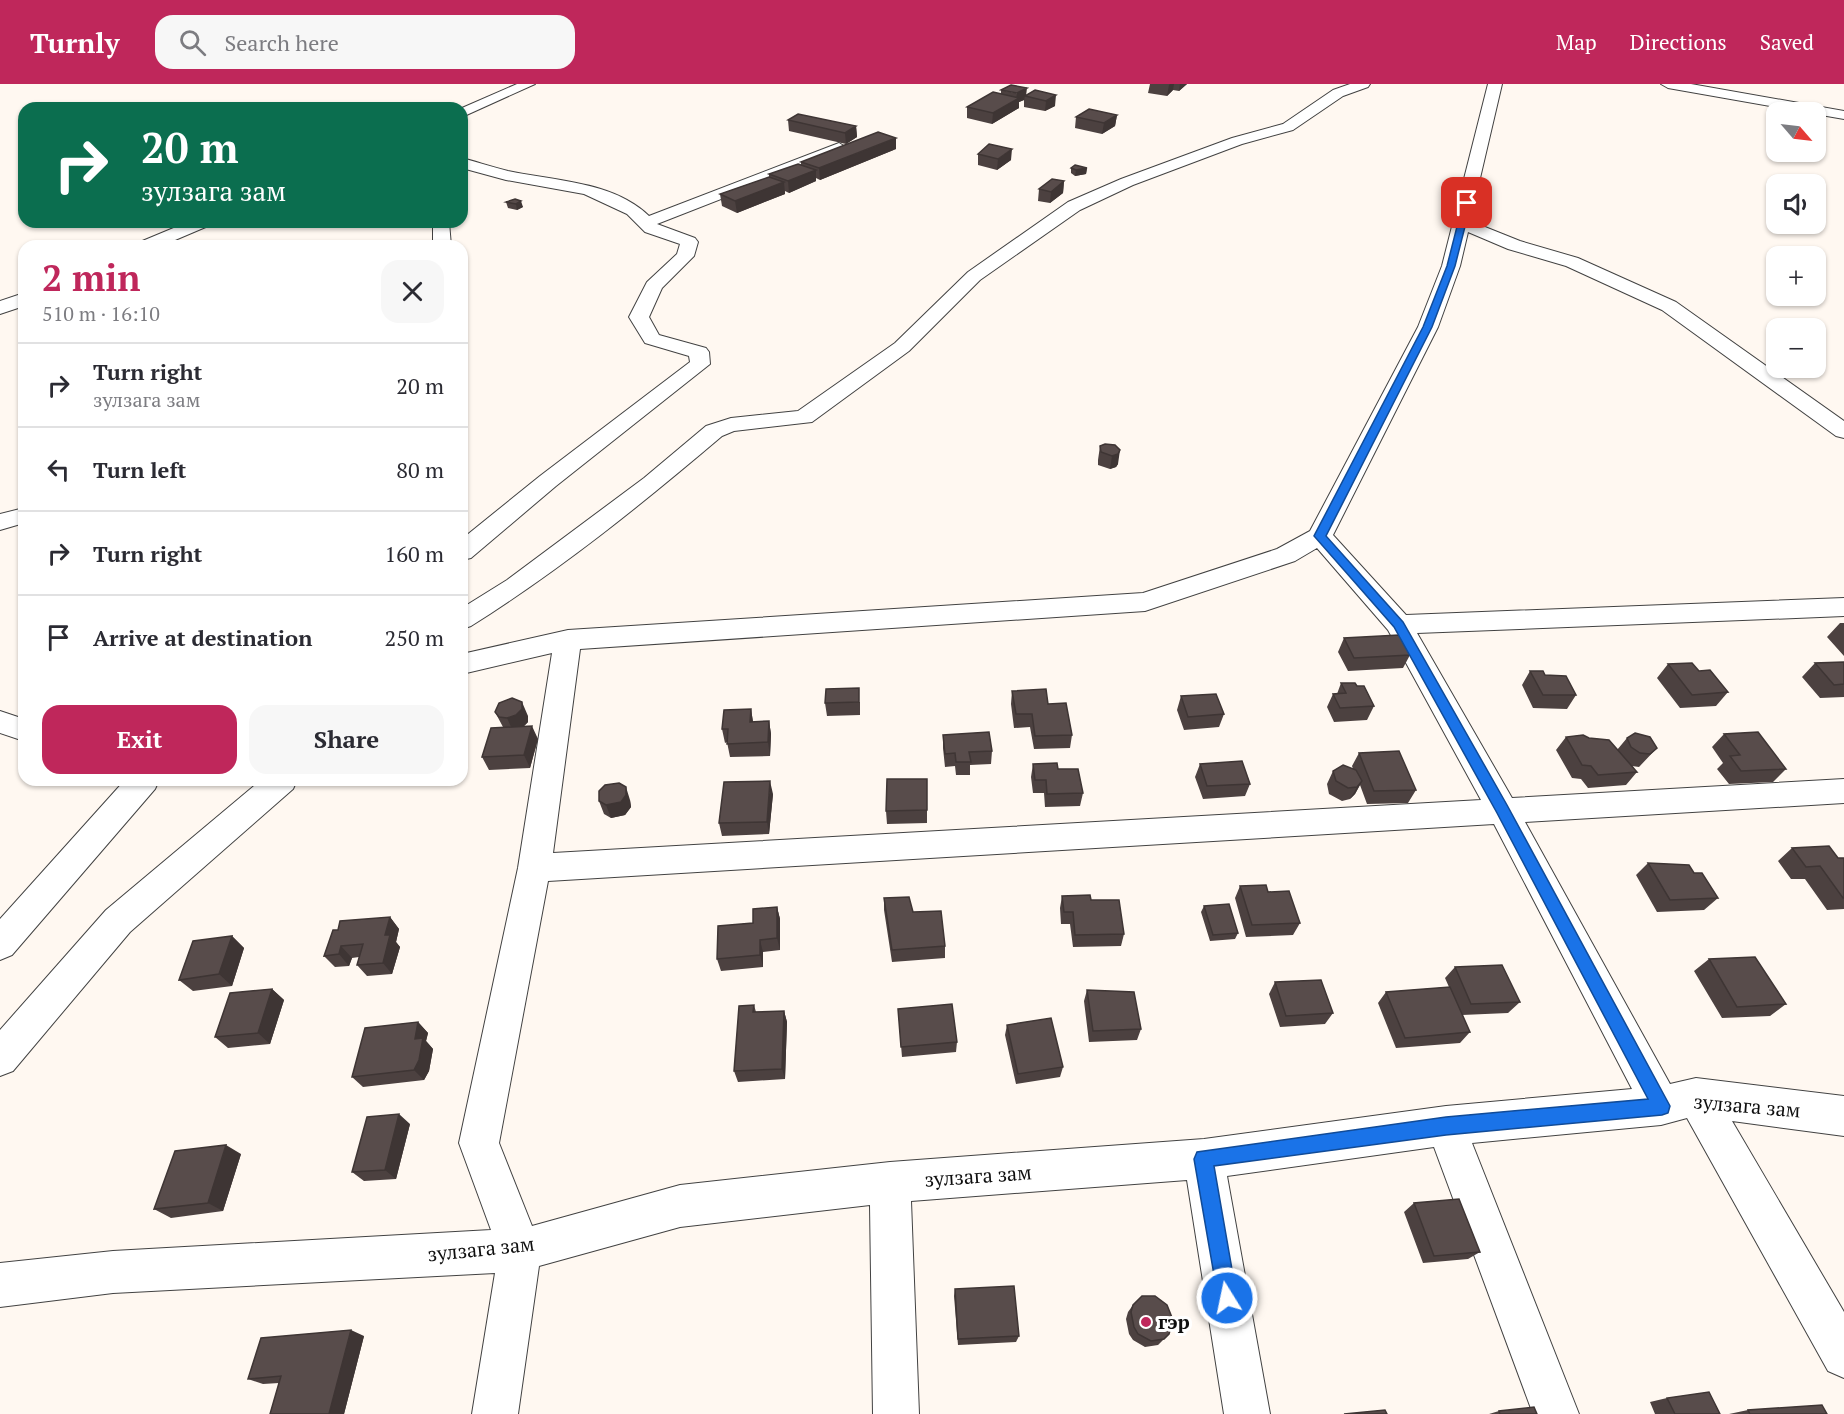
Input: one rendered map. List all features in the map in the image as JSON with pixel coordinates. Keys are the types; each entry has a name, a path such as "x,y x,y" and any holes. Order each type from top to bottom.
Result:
{"street":[{"path":"468,110 528,84"},
{"path":"468,616 516,586 652,483 714,431 731,425 804,417 902,347 974,276 1074,206 1127,182 1238,141 1288,127 1338,93 1363,84"},
{"path":"468,663 568,640 1145,602 1286,555 1320,536 1428,327 1451,266 1495,84"},
{"path":"1668,84 1844,116"},
{"path":"646,223 856,142"},
{"path":"468,165 506,175 588,190 633,210 651,228 689,242 685,256 654,286 639,317 652,339 699,352 700,364 548,481 468,547"},
{"path":"1462,224 1514,245 1572,262 1669,306 1844,431"},
{"path":"160,240 188,228"},
{"path":"0,308 18,301"},
{"path":"0,522 18,517"},
{"path":"1320,536 1399,625 1502,809 1679,1102 1844,1355"},
{"path":"1399,625 1844,606"},
{"path":"495,1414 520,1250 479,1143 534,868 568,640"},
{"path":"0,722 18,728"},
{"path":"0,944 139,786"},
{"path":"0,1058 118,921 275,786"},
{"path":"534,868 1502,809 1844,791"},
{"name":"зулзага зам","path":"0,1285 113,1272 520,1250 680,1206 890,1182 1204,1159 1446,1126 1679,1102 1844,1116"},
{"path":"1446,1126 1556,1414"},
{"path":"1204,1159 1247,1414"},
{"path":"890,1182 896,1414"}],"building":[{"path":"1011,85 1027,88 1017,93 1001,90"},
{"path":"1035,90 1056,95 1046,101 1025,96"},
{"path":"993,92 1019,98 993,113 967,107"},
{"path":"1089,109 1117,115 1104,123 1076,117"},
{"path":"798,114 856,126 845,133 788,120"},
{"path":"878,132 896,138 819,168 801,162"},
{"path":"989,144 1012,149 998,159 978,154"},
{"path":"798,164 816,170 788,181 769,174"},
{"path":"1075,165 1087,168 1076,170 1071,168"},
{"path":"769,177 784,182 735,201 720,194"},
{"path":"1052,179 1064,181 1051,192 1039,189"},
{"path":"515,199 521,201 516,204 506,202"},
{"path":"1115,445 1120,450 1118,454 1112,456 1101,452 1100,446"},
{"path":"1399,635 1410,655 1354,658 1344,638"},
{"path":"1844,662 1844,684 1834,685 1815,663"},
{"path":"1692,663 1699,671 1710,670 1728,692 1692,695 1668,664"},
{"path":"1530,671 1543,671 1545,675 1566,676 1576,695 1543,695"},
{"path":"1341,683 1355,683 1357,686 1364,686 1374,706 1340,708 1333,694 1346,693"},
{"path":"859,688 859,702 825,703 826,689"},
{"path":"1046,689 1048,704 1066,703 1072,735 1035,736 1032,714 1016,714 1012,691"},
{"path":"1216,694 1224,714 1188,717 1181,696"},
{"path":"512,698 522,702 522,709 516,715 507,718 499,717 495,712 499,703"},
{"path":"751,709 750,722 769,721 768,742 727,744 728,729 722,729 724,710"},
{"path":"532,726 524,755 482,757 491,728"},
{"path":"989,732 992,751 969,752 971,762 956,762 955,753 945,754 943,735"},
{"path":"1758,732 1786,769 1741,771 1730,756 1740,755 1724,734"},
{"path":"1635,733 1650,737 1657,748 1650,754 1640,753 1631,747 1627,738"},
{"path":"1583,735 1589,738 1609,740 1637,772 1598,775 1591,766 1582,765 1566,737"},
{"path":"1399,751 1416,790 1374,791 1359,753"},
{"path":"1242,761 1250,784 1207,786 1200,764"},
{"path":"1057,763 1058,769 1078,769 1083,793 1047,794 1046,780 1035,780 1033,764"},
{"path":"1343,765 1356,770 1362,781 1357,787 1348,788 1336,781 1333,771"},
{"path":"887,779 927,779 927,810 886,811"},
{"path":"770,781 767,822 719,823 724,782"},
{"path":"619,783 626,787 626,795 621,802 606,805 599,801 599,791 605,785"},
{"path":"1829,846 1838,858 1844,858 1844,898 1820,866 1806,867 1792,848"},
{"path":"1648,863 1689,865 1694,873 1702,873 1718,898 1670,900"},
{"path":"1266,885 1268,892 1289,891 1300,923 1252,925 1240,886"},
{"path":"1090,895 1091,900 1119,900 1124,934 1075,935 1073,912 1064,912 1062,896"},
{"path":"909,897 913,912 941,911 945,946 892,950 884,898"},
{"path":"1229,904 1238,933 1213,935 1204,906"},
{"path":"777,907 777,938 760,940 760,955 717,959 718,926 753,923 753,909"},
{"path":"390,917 385,935 390,935 383,963 357,965 363,944 341,946 339,954 324,956 333,930 338,930 340,921"},
{"path":"232,936 219,974 179,980 193,941"},
{"path":"1755,957 1786,1004 1737,1007 1709,959"},
{"path":"1502,965 1520,1002 1471,1004 1455,967"},
{"path":"1321,980 1333,1013 1286,1016 1275,982"},
{"path":"1450,987 1470,1032 1405,1038 1386,992"},
{"path":"272,989 258,1033 215,1037 230,993"},
{"path":"1087,990 1134,992 1141,1029 1093,1031"},
{"path":"952,1004 957,1042 901,1047 898,1009"},
{"path":"754,1005 753,1012 784,1011 782,1069 734,1071 739,1006"},
{"path":"1051,1018 1063,1067 1018,1074 1007,1025"},
{"path":"418,1022 415,1039 423,1038 419,1060 414,1070 352,1077 365,1028"},
{"path":"399,1114 385,1170 352,1172 367,1117"},
{"path":"226,1145 208,1203 154,1209 175,1151"},
{"path":"1459,1199 1480,1252 1434,1256 1414,1203"},
{"path":"1014,1286 1019,1336 958,1339 955,1289"},
{"name":"гэр","path":"1142,1296 1155,1296 1167,1305 1173,1320 1169,1334 1164,1339 1151,1341 1138,1334 1134,1327 1131,1312 1133,1305"},
{"path":"351,1330 329,1414 270,1414 281,1376 248,1379 261,1338"},
{"path":"1709,1392 1720,1414 1675,1414 1667,1398"},
{"path":"1822,1405 1827,1414 1750,1414 1748,1410"},
{"path":"1534,1407 1537,1414 1500,1414 1499,1411"},
{"path":"1385,1410 1387,1414 1344,1414"}],"place":[{"name":"гэр","path":"1146,1322"}],"route":[{"path":"1227,1298 1204,1159 1446,1126 1662,1106 1502,809 1399,625 1320,536 1428,327 1451,266 1467,203"}]}
